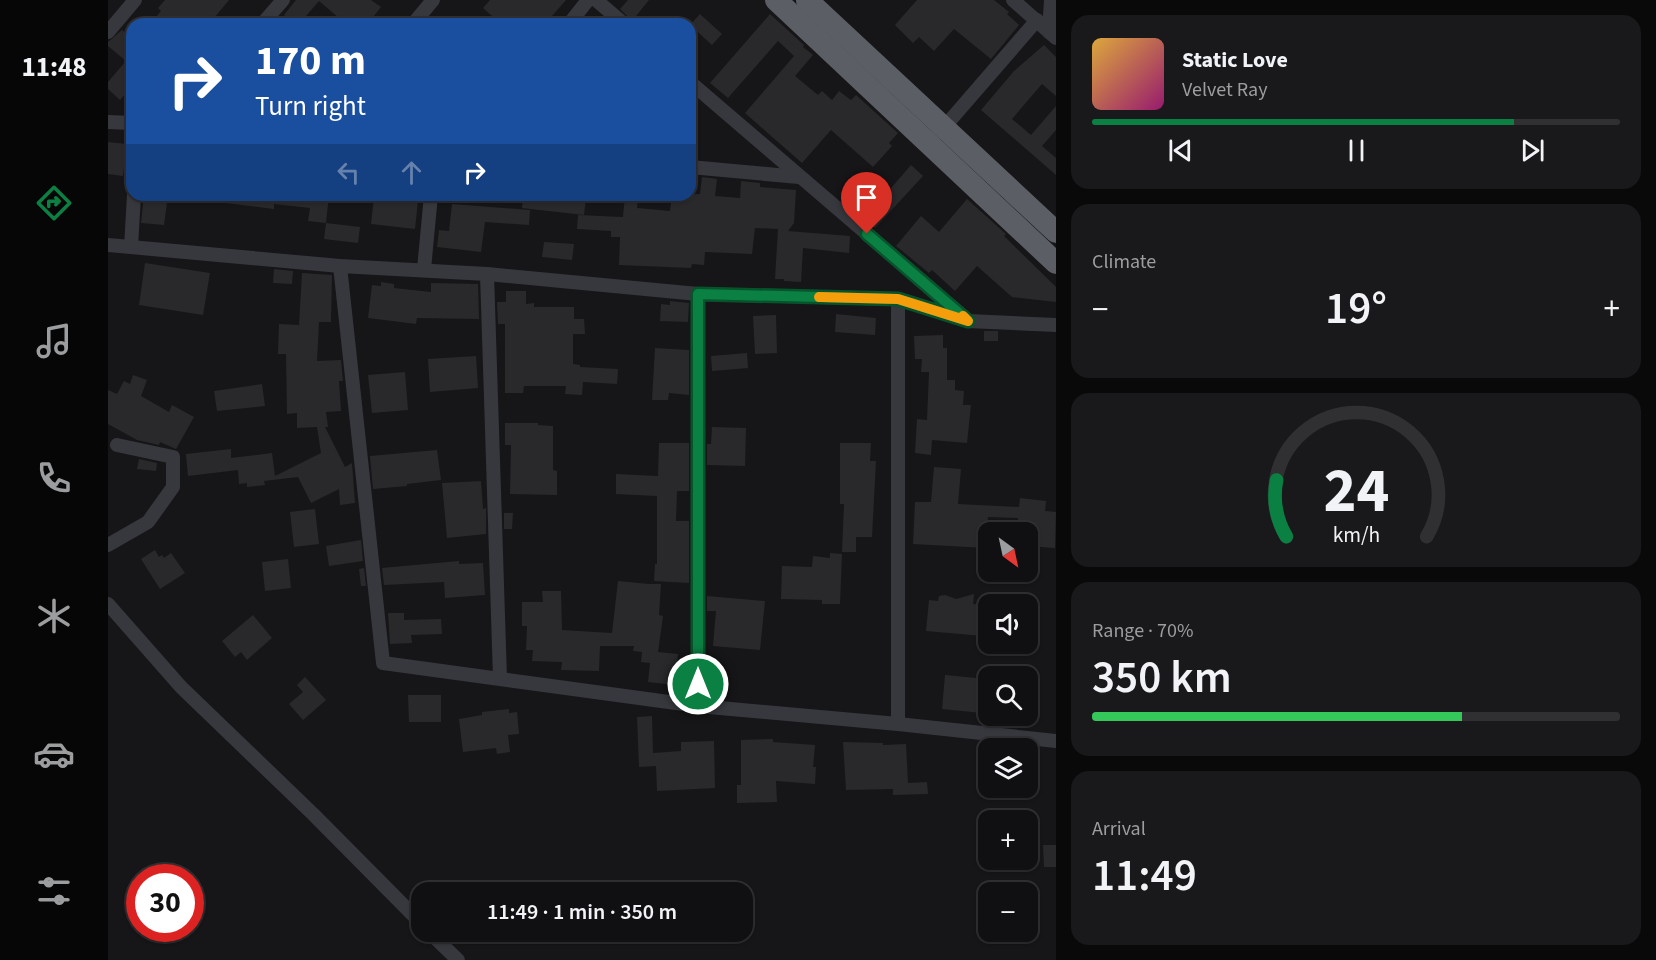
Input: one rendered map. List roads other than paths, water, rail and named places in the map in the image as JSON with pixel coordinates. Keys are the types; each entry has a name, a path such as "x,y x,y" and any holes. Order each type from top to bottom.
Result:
{"highway":[{"path":"776,0 936,136 1056,232"},
{"path":"807,0 1056,263"}],"street":[{"path":"108,32 135,0"},
{"path":"267,18 283,0"},
{"path":"418,18 433,0"},
{"path":"574,18 588,0"},
{"path":"596,0 617,18"},
{"path":"1013,0 1053,35"},
{"path":"1051,0 1053,35"},
{"path":"936,136 1037,20"},
{"path":"696,89 968,321"},
{"path":"108,122 126,123"},
{"path":"696,168 799,177"},
{"path":"131,247 134,201"},
{"path":"424,270 430,201"},
{"path":"108,244 340,266 487,274 698,294 898,299 968,321 1056,325"},
{"path":"340,266 383,663 698,706 1056,741"},
{"path":"487,274 500,678"},
{"path":"698,294 698,706"},
{"path":"898,299 898,724"},
{"path":"108,545 148,522 173,487 173,457 117,445"},
{"path":"108,604 182,687 411,913"},
{"path":"439,942 458,960"}]}
